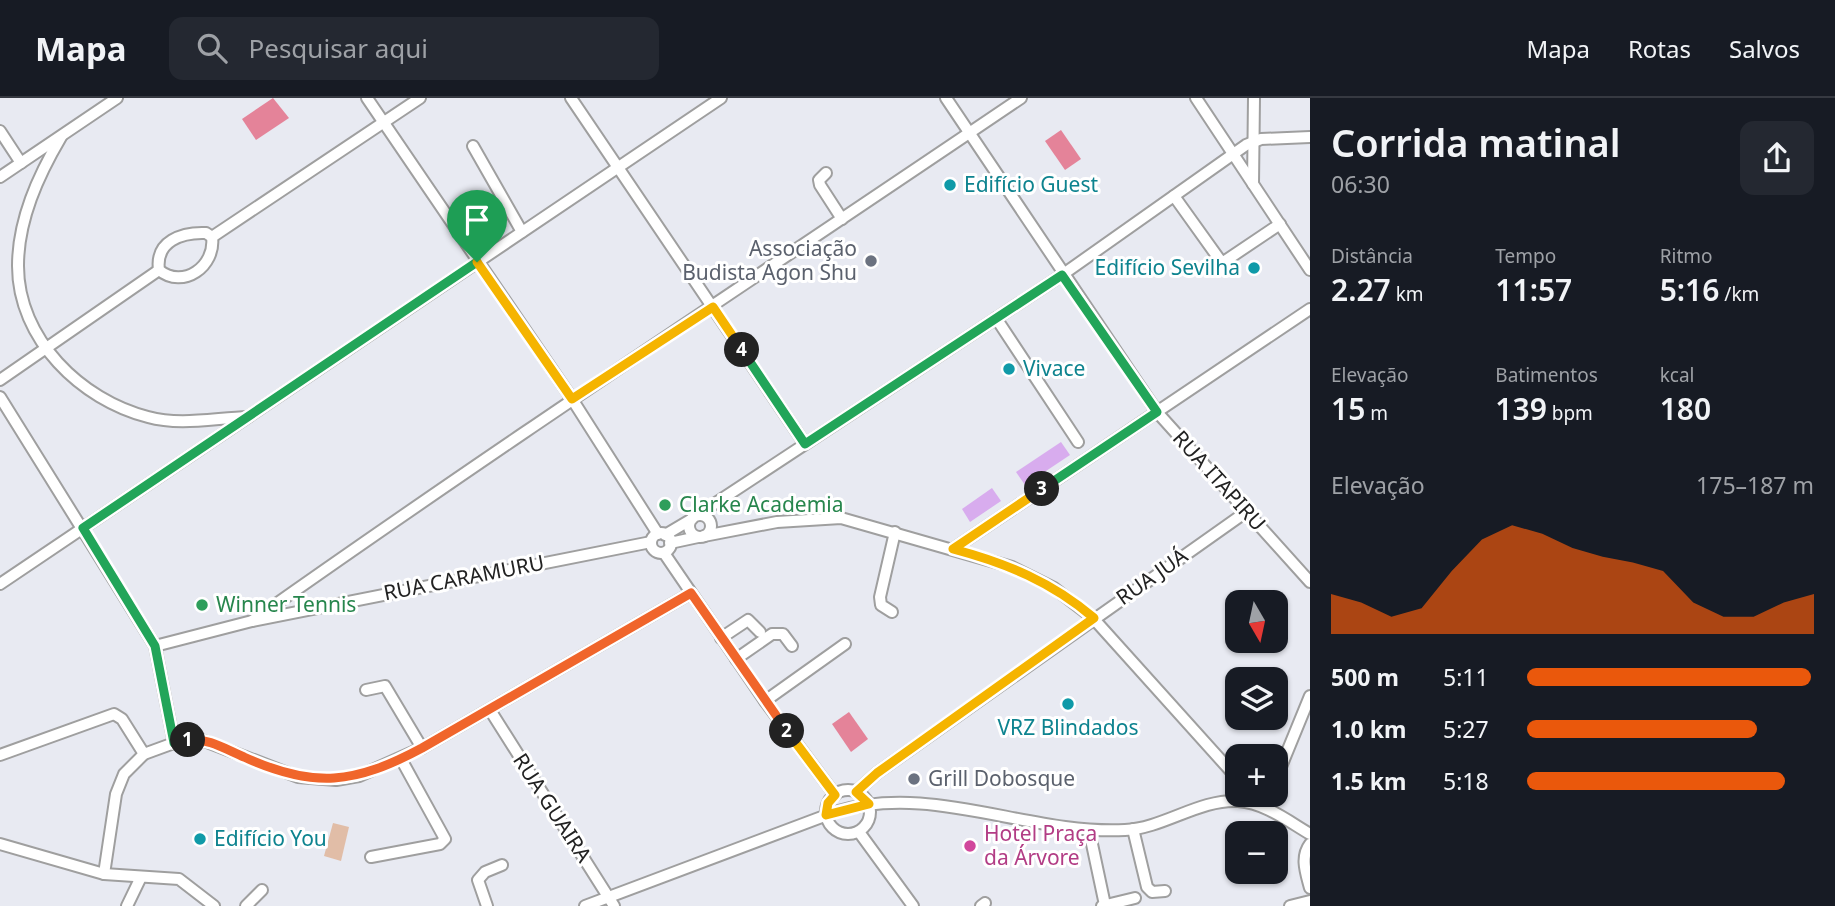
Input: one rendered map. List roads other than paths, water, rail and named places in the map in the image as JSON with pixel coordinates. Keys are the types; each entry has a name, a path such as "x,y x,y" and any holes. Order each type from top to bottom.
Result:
{"street":[{"path":"0,177 117,98"},
{"path":"368,98 572,399 721,638 835,795"},
{"path":"0,380 159,270 161,252 169,242 181,234 193,233 212,237 420,98"},
{"path":"571,98 805,444"},
{"path":"0,584 721,98"},
{"name":"RUA ITAPIRU","path":"946,98 1062,275 1157,412 1310,582"},
{"path":"252,621 572,399 1021,98"},
{"path":"1196,98 1310,270"},
{"path":"1253,184 1250,143 1254,98"},
{"path":"0,131 21,163"},
{"path":"61,137 43,167 26,216 18,267 29,311 46,348 81,385 131,412 176,421 249,416"},
{"path":"1226,143 1310,137"},
{"path":"662,541 1062,275 1250,143"},
{"path":"472,146 523,232"},
{"path":"826,173 819,180 820,186 842,219"},
{"path":"1174,196 1222,263 1280,224"},
{"path":"159,270 166,276 178,278 193,275 203,268 210,254 212,237"},
{"path":"953,549 1310,309"},
{"path":"996,318 1078,443"},
{"path":"0,397 155,646 174,743"},
{"name":"RUA JUÁ","path":"856,792 877,773 1246,512"},
{"path":"696,517 709,519 711,523 701,537 690,528 696,517"},
{"name":"RUA CARAMURU","path":"155,646 252,621 662,541 827,517 895,532 953,549 1021,571 1054,588 1094,618 1225,765"},
{"path":"892,612 881,606 880,597 895,532"},
{"path":"104,874 116,794 124,774 144,754 174,743 208,740 279,772 320,780 359,776 422,748 691,593"},
{"path":"721,638 748,620 760,632"},
{"path":"736,659 777,632 783,634 792,646"},
{"path":"765,701 845,644"},
{"path":"366,690 385,686 422,748"},
{"path":"1288,750 1310,696"},
{"name":"RUA GUAIRA","path":"490,710 612,902"},
{"path":"0,755 114,715 122,719 144,754"},
{"path":"371,857 440,844 445,839 401,759"},
{"path":"844,791 856,792 869,804 868,820 859,831 852,834 837,832 826,815 828,803 835,795 844,791"},
{"path":"584,906 612,902 826,815 869,804 953,807 1089,830 1133,829 1217,802 1225,803"},
{"path":"1263,807 1310,834"},
{"path":"1133,829 1147,887 1152,892 1165,891"},
{"path":"1089,830 1104,906 1135,898"},
{"path":"859,831 913,906"},
{"path":"0,844 104,874 179,879 214,906"},
{"path":"1310,844 1305,850 1304,861 1310,888"},
{"path":"487,906 478,880 485,872 502,865"},
{"path":"127,906 141,877"},
{"path":"246,906 261,890"},
{"path":"1290,906 1310,901"}],"place":[{"name":"Edifício Guest","path":"950,185"},
{"name":"Associação Budista Agon Shu","path":"871,261"},
{"name":"Edifício Sevilha","path":"1254,268"},
{"name":"Vivace","path":"1009,369"},
{"name":"Clarke Academia","path":"665,505"},
{"name":"Winner Tennis","path":"202,605"},
{"name":"VRZ Blindados","path":"1068,704"},
{"name":"Grill Dobosque","path":"914,779"},
{"name":"Edifício You","path":"200,839"},
{"name":"Hotel Praça da Árvore","path":"970,846"}]}
